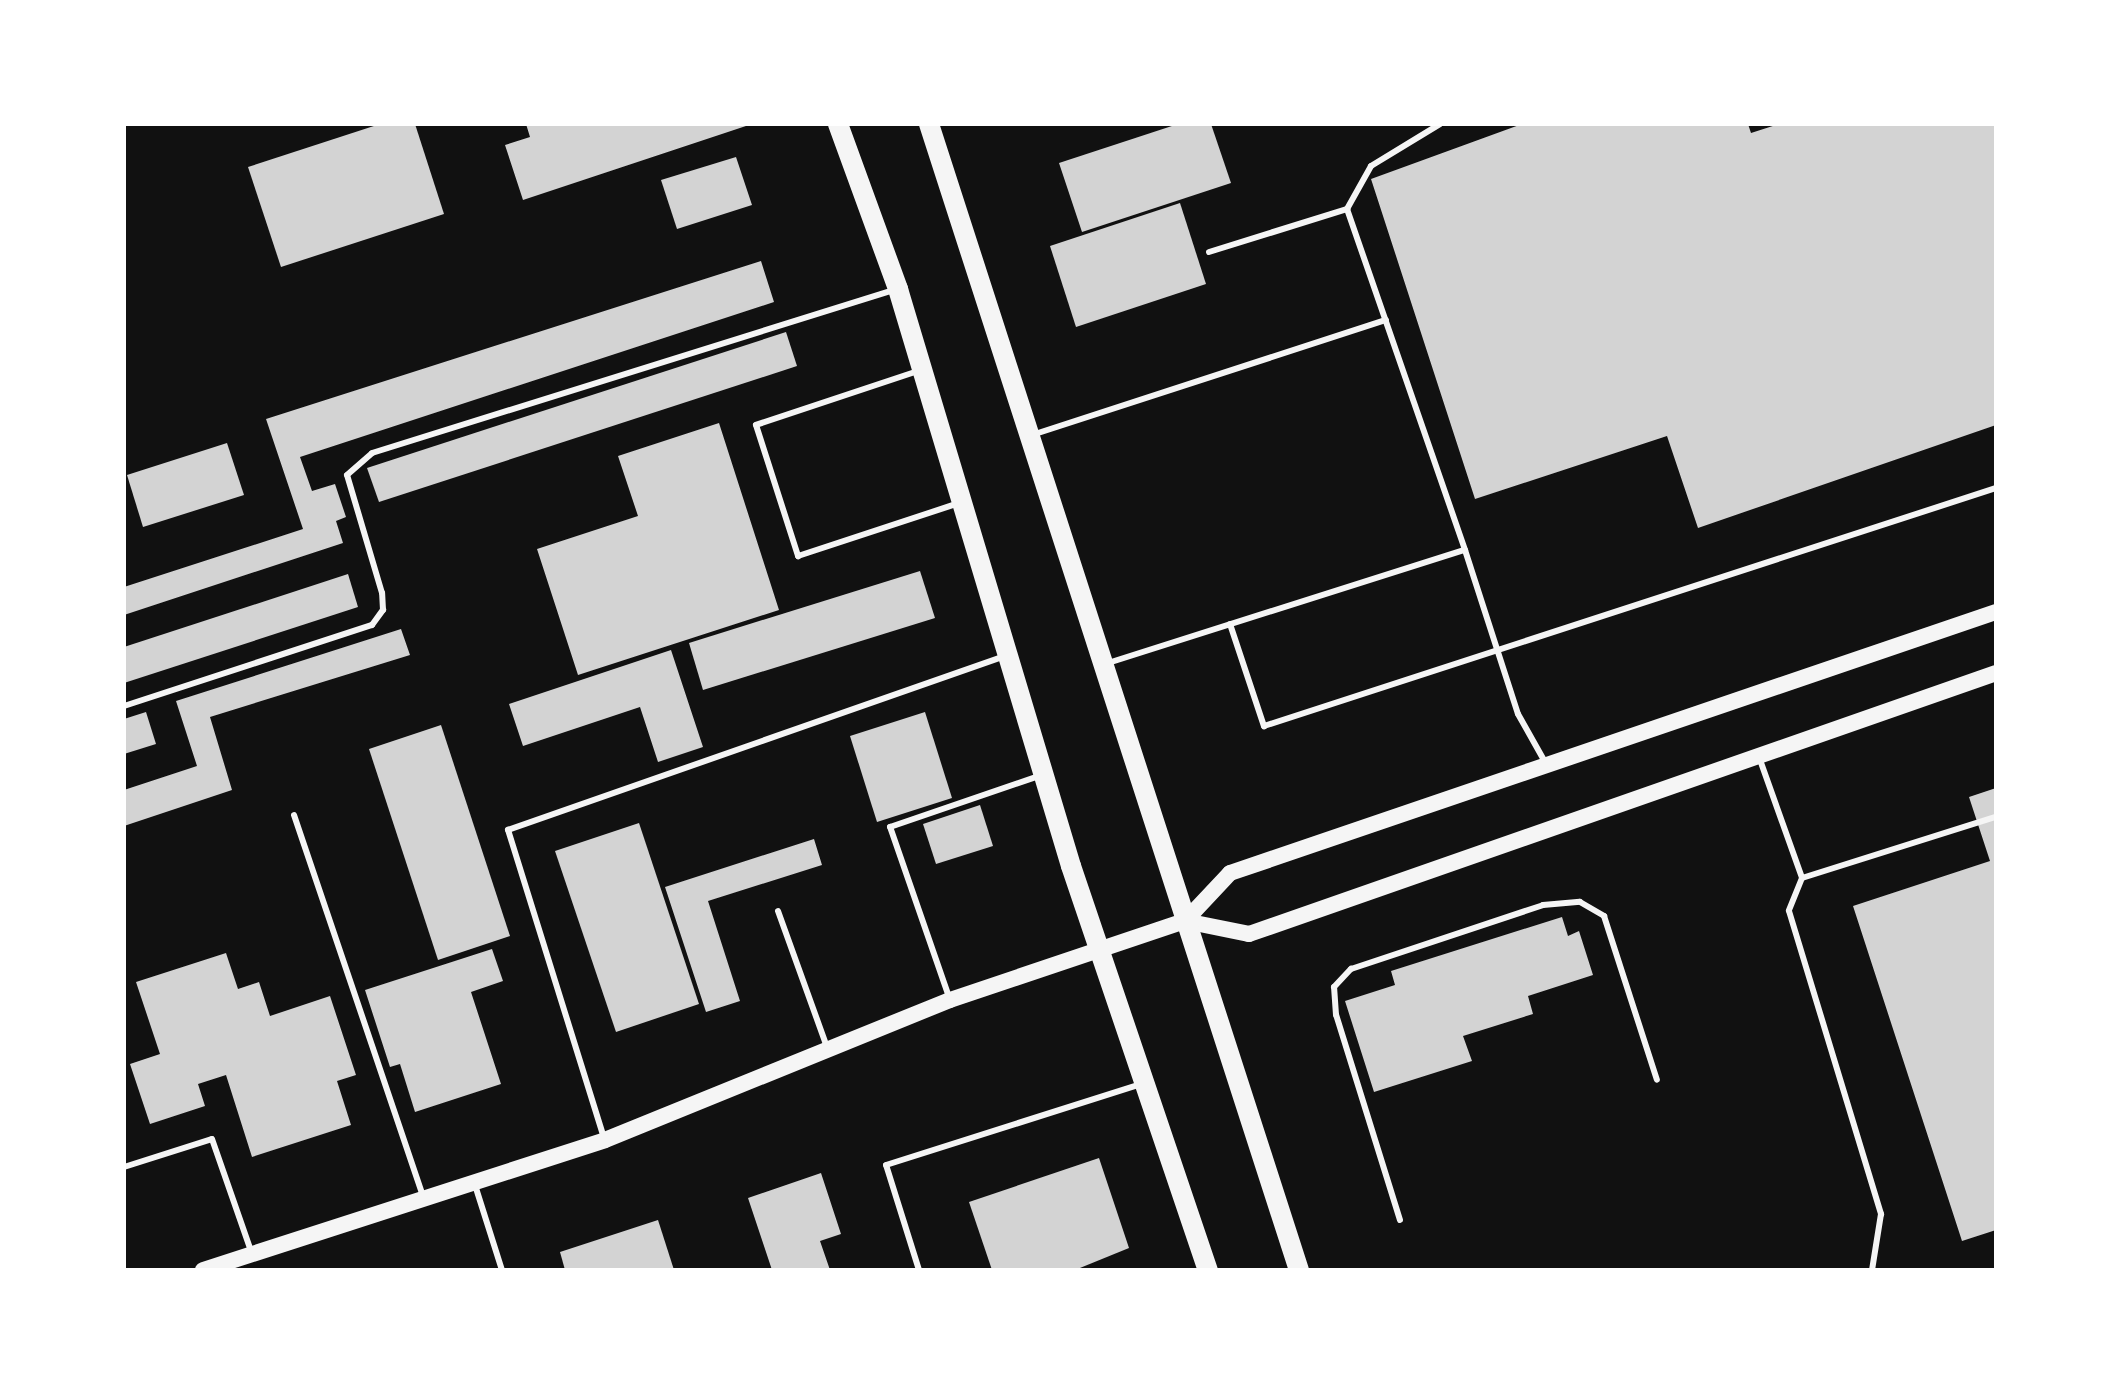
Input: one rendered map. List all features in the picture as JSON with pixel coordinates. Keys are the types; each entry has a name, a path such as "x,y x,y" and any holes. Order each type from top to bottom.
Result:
{"main road":[{"path":"838,124 898,289 1099,950 1208,1270"},
{"path":"929,124 1299,1270"},
{"path":"203,1270 605,1140 950,1000 1185,921 1230,873 1545,762 1996,612"},
{"path":"1185,921 1249,934 1996,673"}],"lane":[{"path":"1209,252 1347,209 1371,166 1440,124"},
{"path":"1347,209 1518,714 1545,762"},
{"path":"124,706 372,625 383,610 382,593 347,475 372,453 898,289"},
{"path":"1031,435 1386,320"},
{"path":"923,370 756,425 798,556 962,502"},
{"path":"1230,624 1264,726 1996,488"},
{"path":"1104,665 1465,550"},
{"path":"605,1140 508,830 1009,655"},
{"path":"1759,755 1802,878 1789,911 1881,1214 1872,1270"},
{"path":"950,1000 890,827 935,808 1044,774"},
{"path":"294,815 424,1198"},
{"path":"1802,878 1996,817"},
{"path":"1400,1220 1336,1015 1334,987 1351,969 1543,905 1580,902 1604,916 1657,1080"},
{"path":"778,911 828,1050"},
{"path":"919,1270 886,1165 1146,1083"},
{"path":"124,1167 212,1139 252,1254"},
{"path":"474,1182 502,1270"}],"building":[{"path":"380,124 415,124 444,214 281,267 248,167"},
{"path":"526,124 749,125 523,200 505,145 530,137"},
{"path":"1178,124 1211,124 1231,183 1082,232 1059,163"},
{"path":"1522,124 1748,124 1751,133 1779,124 1996,124 1996,425 1698,528 1667,436 1475,499 1371,179"},
{"path":"736,157 752,205 677,229 661,180"},
{"path":"1180,203 1206,284 1076,327 1050,246"},
{"path":"761,261 774,302 300,457 312,491 335,484 346,517 336,521 343,543 124,615 124,587 303,529 266,419"},
{"path":"786,332 797,366 379,502 367,468"},
{"path":"719,423 779,610 578,675 537,549 638,516 618,456"},
{"path":"227,443 244,495 143,527 127,475"},
{"path":"920,571 935,618 703,690 689,643"},
{"path":"348,574 358,607 124,683 124,647"},
{"path":"401,629 410,655 210,717 232,790 124,826 124,790 197,766 176,701"},
{"path":"671,650 703,747 658,762 640,707 523,746 509,704"},
{"path":"146,712 156,744 124,754 124,719"},
{"path":"925,712 952,798 877,822 850,736"},
{"path":"441,725 510,936 438,960 369,749"},
{"path":"1996,788 1996,1230 1962,1241 1853,906 1990,861 1969,797"},
{"path":"980,805 993,846 936,864 923,824"},
{"path":"639,823 699,1004 616,1032 555,851"},
{"path":"814,839 822,865 708,901 740,1001 706,1012 665,887"},
{"path":"1562,917 1568,936 1579,931 1593,975 1528,996 1533,1014 1463,1036 1472,1061 1374,1092 1345,1001 1395,985 1391,971"},
{"path":"492,949 503,981 471,992 501,1084 415,1112 400,1064 390,1067 365,990"},
{"path":"226,953 238,989 259,982 270,1016 330,996 356,1075 337,1081 351,1125 252,1157 226,1075 198,1084 205,1106 150,1124 130,1064 160,1054 136,982"},
{"path":"1099,1158 1129,1248 1075,1270 992,1270 969,1202"},
{"path":"821,1173 841,1234 820,1241 830,1270 772,1270 748,1198"},
{"path":"658,1220 674,1270 565,1270 560,1252"}]}
